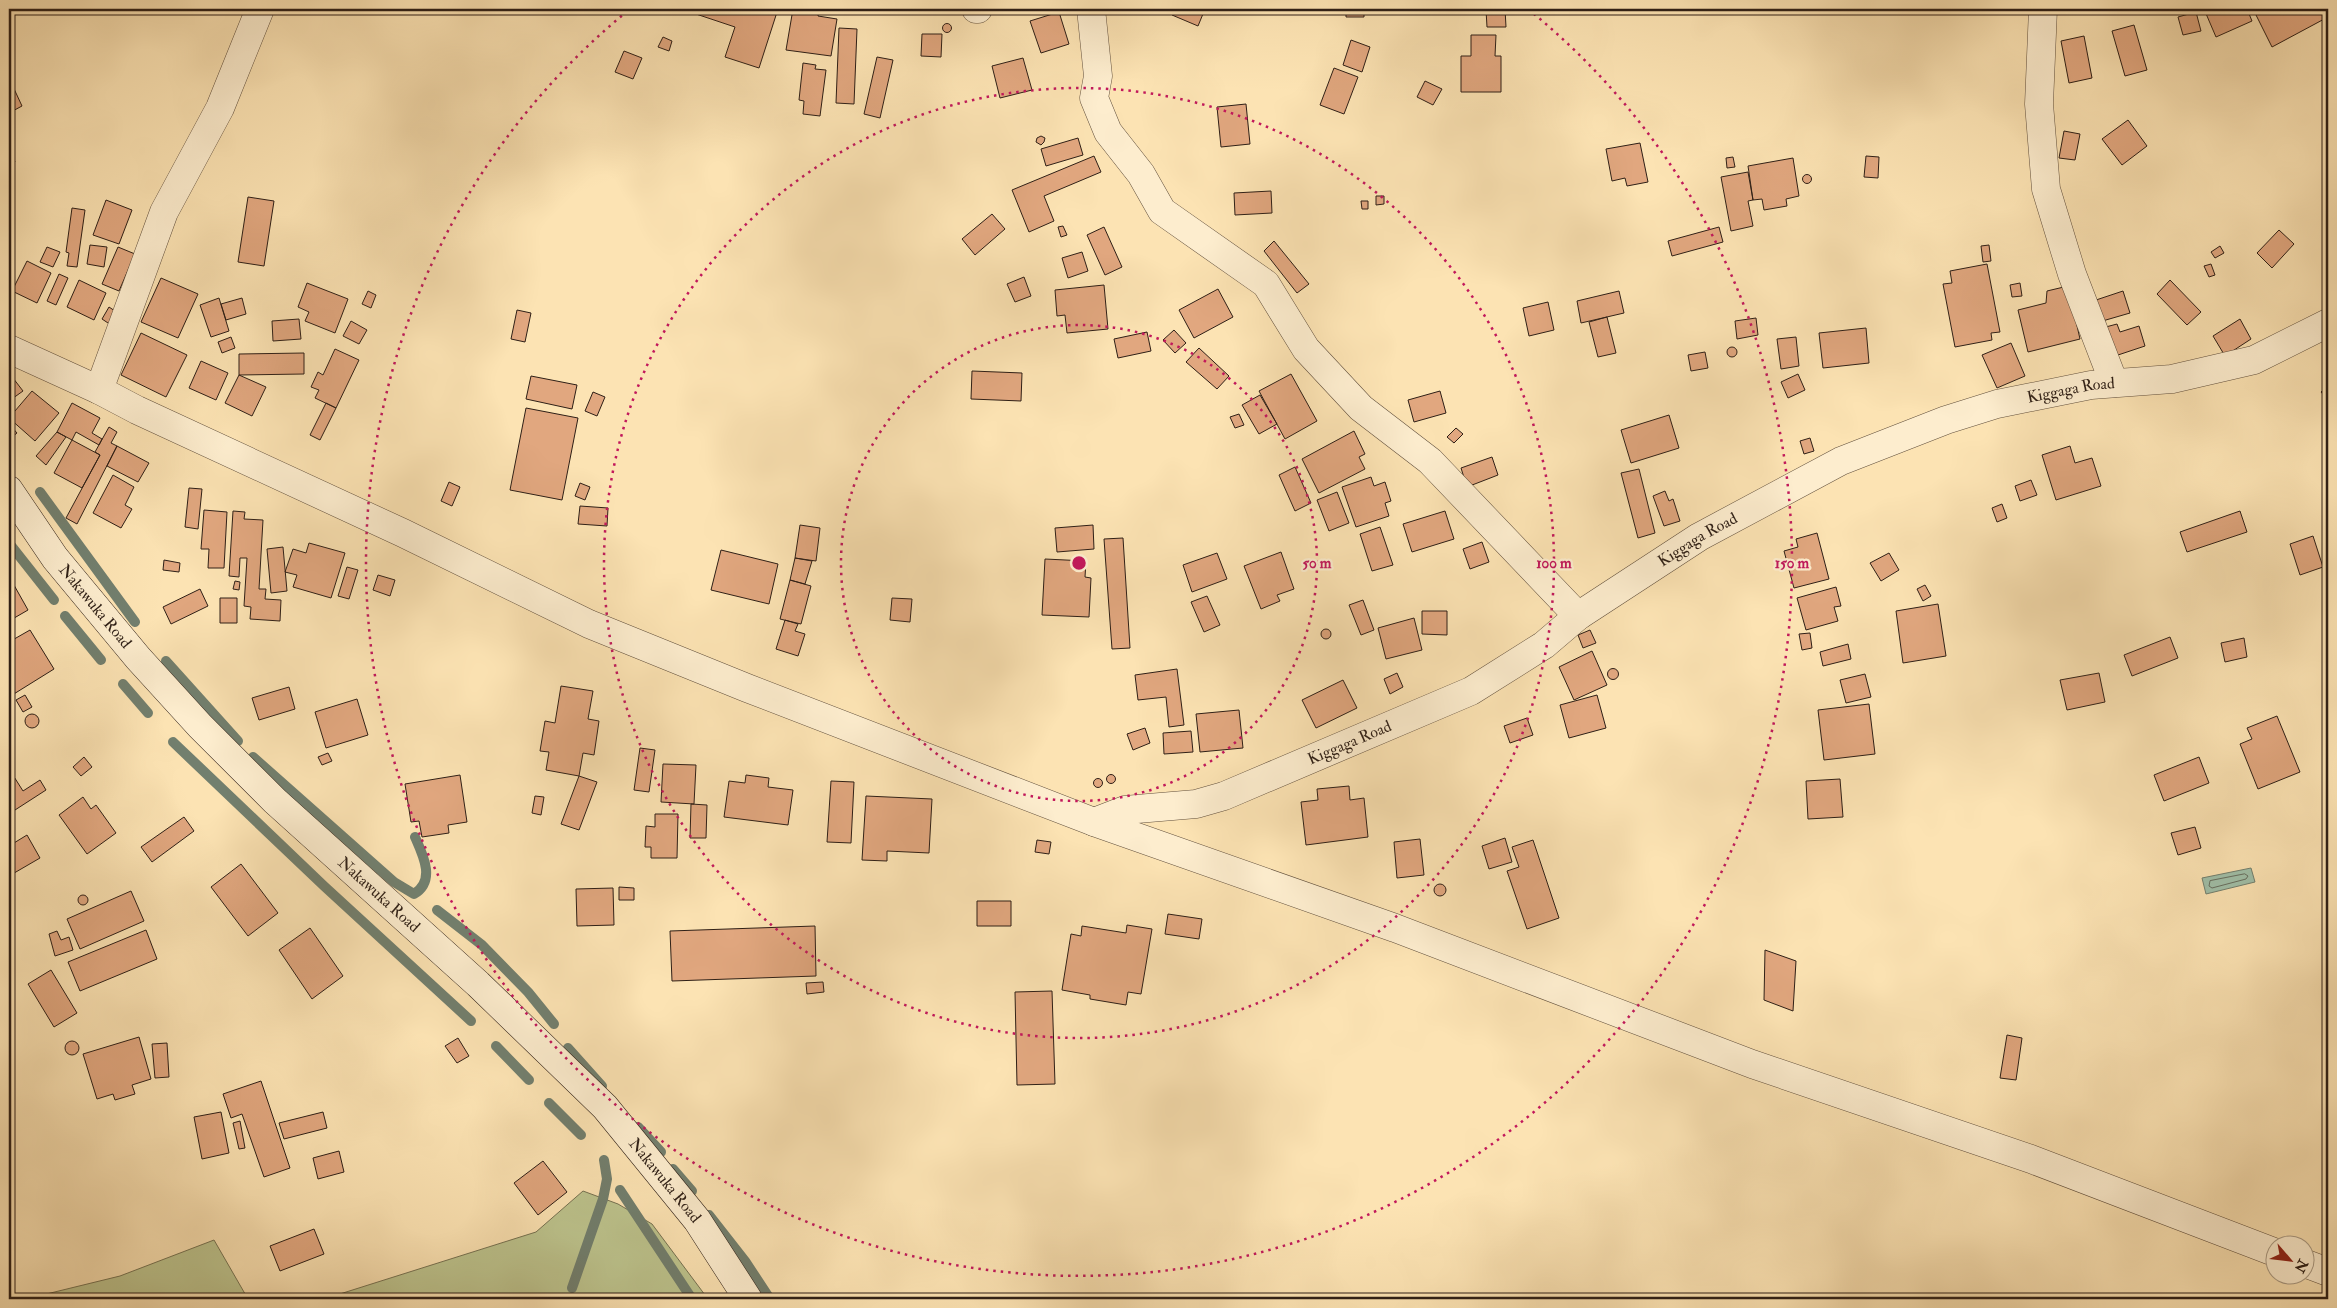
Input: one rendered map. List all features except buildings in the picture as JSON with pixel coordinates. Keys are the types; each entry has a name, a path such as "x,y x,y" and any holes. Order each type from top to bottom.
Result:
{"street":[{"path":"99,390 164,212 220,108 260,9"},
{"path":"1091,9 1098,76 1094,98 1108,132 1142,174 1162,211 1266,284 1306,349 1361,408 1430,461 1578,616"},
{"path":"2043,9 2040,104 2046,188 2072,274 2114,383"},
{"name":"Kiggaga Road","path":"1094,822 1124,810 1196,804 1224,796 1462,695 1544,645 1578,616 1699,537 1841,461 1946,420 1997,404 2038,394 2091,385 2172,379 2254,360 2328,324"},
{"path":"9,349 402,533 588,624 747,688 1094,822 1395,928 1752,1064 2031,1159 2264,1248"},
{"name":"Nakawuka Road","path":"9,490 55,558 138,658 200,726 275,801 478,984 606,1107 697,1220 748,1299"},
{"path":"2314,1267 2328,1272"}],"green space":[{"path":"583,1191 618,1204 652,1224 708,1299 324,1299 536,1232"},
{"path":"214,1240 248,1299 26,1299 120,1276"}],"water":[{"path":"2251,868 2255,882 2206,894 2202,878"}],"waterway":[{"path":"40,492 135,622"},
{"path":"9,543 54,600"},
{"path":"65,616 101,660"},
{"path":"166,661 238,741"},
{"path":"123,684 148,713"},
{"path":"173,742 324,886 471,1021"},
{"path":"253,757 394,882 414,894 421,889 426,875 424,860 415,837"},
{"path":"437,910 482,945 528,992 554,1024"},
{"path":"496,1046 529,1080"},
{"path":"568,1048 602,1086"},
{"path":"549,1103 581,1135"},
{"path":"638,1127 661,1152"},
{"path":"572,1288 603,1199 607,1179 604,1160"},
{"path":"673,1169 692,1191"},
{"path":"620,1190 692,1299"},
{"path":"709,1215 745,1261 770,1299"}]}
